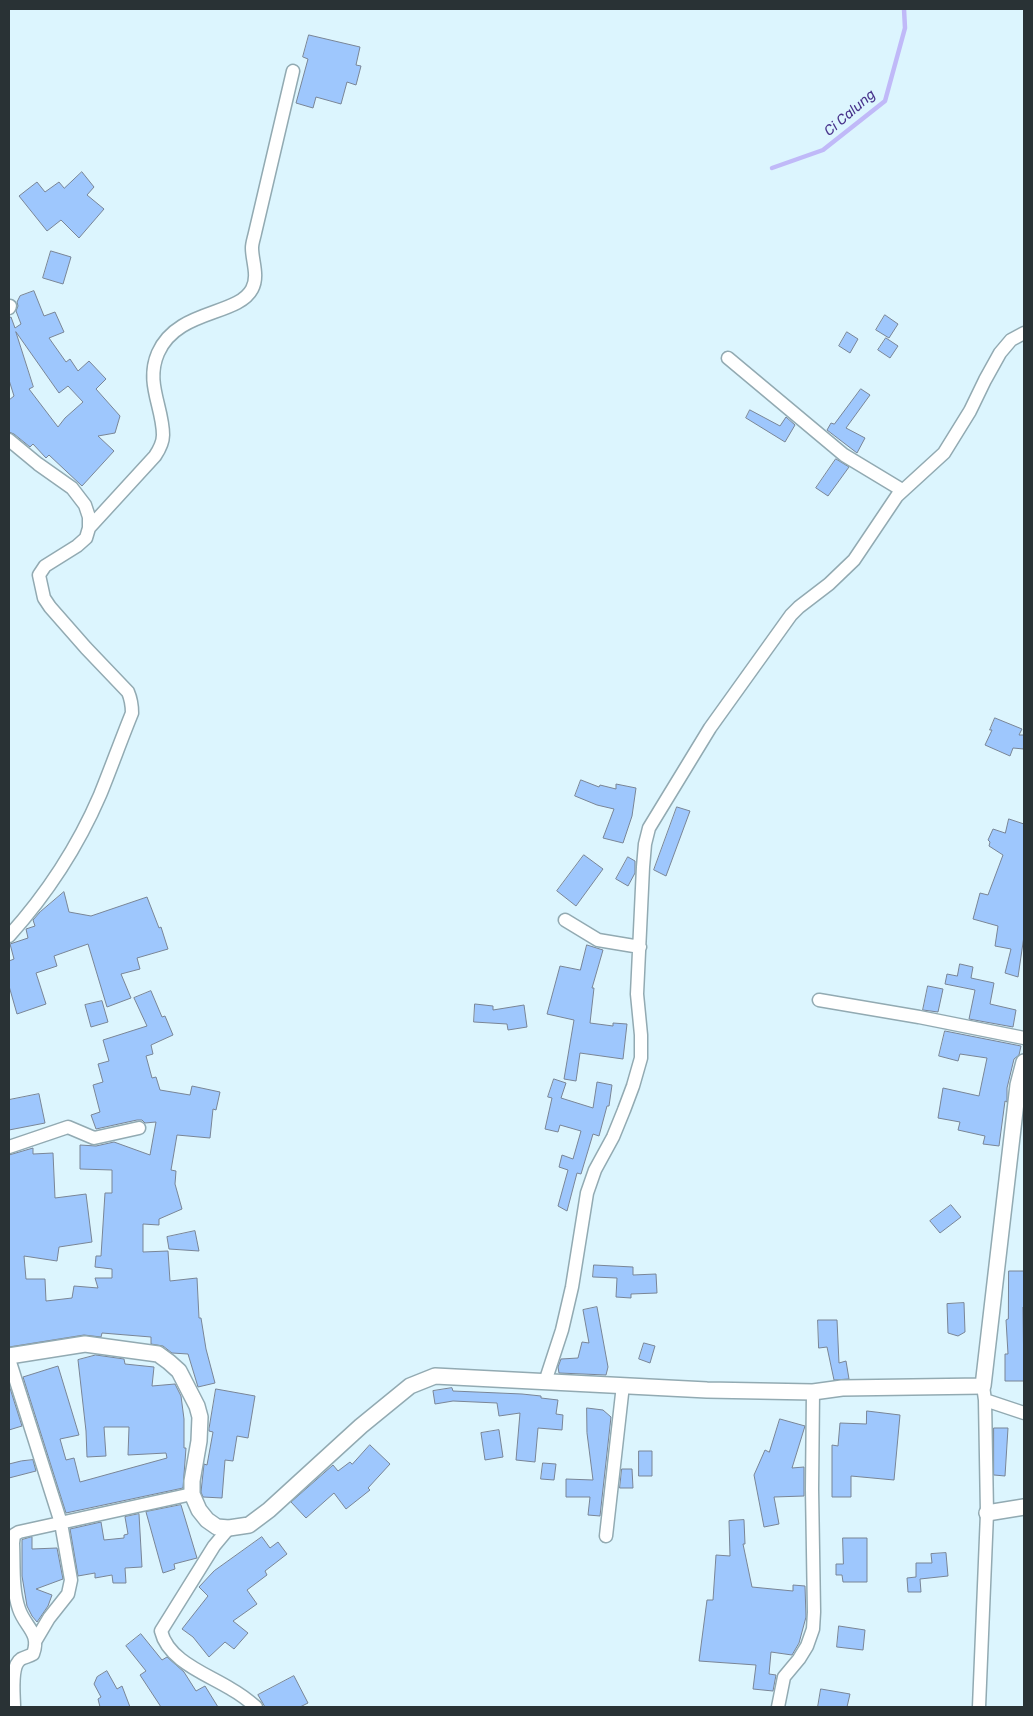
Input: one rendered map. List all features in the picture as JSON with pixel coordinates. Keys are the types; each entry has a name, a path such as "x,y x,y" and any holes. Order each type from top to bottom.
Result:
{"street":[{"path":"89,528 162,446 163,436 155,396 153,374 158,354 168,338 192,320 248,296 253,288 255,278 252,248 254,233 294,71"},
{"path":"544,1382 562,1330 572,1287 587,1193 595,1170 613,1137 624,1110 641,1058 637,994 641,896 647,836 654,821 710,728 791,616 854,560 891,503 902,490 944,453 970,411 1000,353 1011,340 1024,333"},
{"path":"728,358 844,455 902,490"},
{"path":"9,440 38,464 72,488 85,505 89,517 89,528 86,538 77,546 45,566 39,575 41,587 44,598 50,607 128,692 131,699 132,713 100,795 71,852 26,917 9,936"},
{"path":"565,920 598,940 640,947"},
{"path":"819,1000 919,1017 1024,1038"},
{"path":"979,1707 987,1513 984,1393 1024,1062"},
{"path":"9,1147 68,1126 94,1138 139,1128"},
{"path":"36,1640 49,1618 68,1594 71,1580 61,1523 9,1358 85,1344 158,1354 169,1362 179,1371 197,1406 200,1417 192,1494 199,1510 207,1520 217,1527 228,1528 249,1525 269,1510 360,1426 416,1383 435,1376 707,1390 813,1392 842,1388 984,1393 1024,1413"},
{"path":"606,1536 623,1385"},
{"path":"778,1707 784,1677 799,1659 807,1646 813,1630 813,1392"},
{"path":"14,1707 14,1673 16,1665 22,1659 33,1654 36,1640 19,1611 16,1600 14,1535 19,1532 192,1494"},
{"path":"987,1513 1024,1507"},
{"path":"228,1528 214,1546 161,1630 166,1645 177,1656 231,1689 256,1707"}],"building":[{"path":"309,35 360,47 356,65 361,66 356,85 347,82 341,104 316,97 313,108 296,103 308,59 303,57"},
{"path":"82,172 94,187 87,195 104,209 79,238 61,220 47,231 19,196 37,182 45,192 59,182 64,188"},
{"path":"51,251 71,257 63,284 43,278"},
{"path":"34,291 44,316 55,312 64,332 49,338 66,362 70,359 78,371 89,361 106,379 96,389 120,416 115,433 98,436 114,451 82,486 49,455 46,458 33,444 30,447 9,432 9,400 14,396 9,380 9,318 11,317 15,328 21,324 16,311 20,296","holes":["16,332 59,393 68,386 83,402 58,427 29,389 33,387"]},
{"path":"885,315 898,324 889,338 876,330"},
{"path":"847,332 858,339 850,353 839,346"},
{"path":"886,338 898,346 890,358 878,350"},
{"path":"861,389 870,395 846,428 865,438 857,453 827,430 831,423 834,424"},
{"path":"750,410 780,426 786,417 795,425 785,442 746,418"},
{"path":"836,459 849,467 828,496 816,488"},
{"path":"995,718 1022,729 1019,735 1024,735 1024,749 1013,748 1010,756 985,745"},
{"path":"581,780 599,787 600,785 616,789 616,784 636,788 632,816 623,843 603,838 614,809 597,805 575,796"},
{"path":"677,807 690,811 666,876 654,870"},
{"path":"1009,819 1024,824 1024,936 1018,977 1005,973 1011,949 995,946 998,926 973,919 980,893 988,895 1003,855 989,846 990,842 988,840 993,829 1005,833"},
{"path":"584,855 603,869 576,906 557,891"},
{"path":"628,857 635,861 635,873 628,886 616,879"},
{"path":"64,892 69,912 91,916 147,897 159,928 161,927 168,949 137,958 140,969 121,974 131,998 107,1007 88,944 54,956 57,966 36,973 46,1004 17,1014 9,986 9,961 14,959 10,944 28,938 26,929 35,926 33,920"},
{"path":"587,945 603,950 592,988 594,988 590,1023 613,1026 613,1023 627,1024 623,1059 580,1053 576,1081 564,1079 574,1020 547,1014 560,966 580,970"},
{"path":"960,964 973,967 971,978 994,983 990,1004 1016,1010 1013,1027 969,1019 975,990 945,984 947,974 957,976"},
{"path":"928,986 943,989 938,1012 923,1010"},
{"path":"151,991 162,1017 165,1016 173,1035 151,1045 153,1054 146,1056 152,1078 156,1077 160,1090 190,1095 192,1086 220,1092 216,1110 213,1109 210,1138 177,1135 171,1170 176,1171 175,1184 182,1209 159,1219 159,1225 143,1224 143,1252 168,1251 170,1281 197,1278 199,1318 201,1318 206,1349 215,1383 198,1387 188,1354 172,1353 163,1346 151,1344 151,1337 102,1333 101,1337 84,1335 9,1347 9,1155 33,1148 33,1154 53,1153 55,1198 86,1194 92,1242 59,1247 57,1261 24,1256 26,1279 45,1279 46,1301 72,1298 74,1286 98,1288 95,1278 112,1278 112,1269 95,1267 96,1256 101,1256 105,1193 112,1193 112,1170 80,1169 80,1145 96,1146 114,1142 150,1155 156,1122 145,1123 142,1120 137,1120 96,1129 91,1115 100,1112 93,1085 103,1082 98,1064 109,1061 103,1040 147,1026 134,998"},
{"path":"102,1001 108,1022 91,1027 85,1005"},
{"path":"475,1004 493,1006 493,1010 524,1005 527,1027 508,1030 507,1024 474,1022"},
{"path":"945,1031 1021,1046 1019,1055 1014,1059 1007,1088 1007,1102 1005,1101 999,1146 983,1144 985,1136 958,1130 960,1122 938,1118 943,1088 979,1096 987,1058 960,1054 958,1061 939,1056"},
{"path":"554,1079 566,1083 561,1098 593,1108 597,1082 612,1085 609,1106 607,1106 599,1136 593,1134 581,1174 577,1173 567,1211 558,1206 568,1170 559,1167 562,1155 573,1159 581,1131 560,1125 558,1132 545,1129 552,1098 548,1097"},
{"path":"39,1094 45,1123 9,1130 9,1100"},
{"path":"951,1205 961,1217 940,1233 930,1221"},
{"path":"195,1231 199,1251 169,1249 167,1237"},
{"path":"594,1265 633,1267 633,1275 656,1274 657,1293 631,1294 631,1298 616,1297 617,1278 593,1277"},
{"path":"1009,1271 1024,1271 1024,1381 1005,1381 1005,1354 1008,1354 1006,1320 1008,1319"},
{"path":"964,1303 965,1332 958,1336 948,1333 947,1304"},
{"path":"597,1307 608,1367 606,1375 559,1373 558,1367 561,1359 578,1358 582,1342 589,1343 583,1310"},
{"path":"818,1320 837,1320 839,1363 846,1361 849,1379 834,1380 827,1347 819,1348"},
{"path":"644,1343 655,1346 650,1363 639,1359"},
{"path":"96,1355 124,1359 125,1364 154,1367 152,1386 175,1384 181,1396 184,1419 184,1448 186,1448 183,1488 66,1513 23,1377 58,1366 79,1435 60,1439 66,1460 74,1458 80,1482 167,1458 166,1453 128,1455 129,1427 104,1427 106,1456 87,1457 78,1360"},
{"path":"9,1385 22,1426 9,1430"},
{"path":"452,1388 453,1391 522,1394 558,1400 556,1414 563,1415 562,1430 538,1428 535,1462 516,1460 520,1413 499,1416 497,1403 453,1401 435,1404 433,1391"},
{"path":"216,1389 255,1396 248,1438 237,1436 233,1461 225,1460 222,1498 203,1497 201,1492 204,1464 207,1465 213,1432 209,1431 209,1429"},
{"path":"587,1408 603,1410 611,1417 600,1516 588,1515 590,1497 566,1497 566,1479 593,1480 587,1433"},
{"path":"867,1411 900,1415 894,1480 851,1476 851,1497 832,1497 832,1445 838,1446 840,1423 866,1424"},
{"path":"780,1419 805,1426 792,1468 804,1467 804,1496 774,1497 779,1524 764,1527 754,1475 765,1450 769,1452"},
{"path":"994,1428 1008,1428 1005,1476 994,1475"},
{"path":"499,1430 503,1457 485,1460 481,1433"},
{"path":"370,1445 390,1464 368,1488 370,1490 346,1509 334,1493 306,1518 291,1502 333,1465 338,1471 350,1462 352,1464"},
{"path":"639,1451 652,1451 652,1476 639,1476"},
{"path":"33,1460 36,1471 9,1478 9,1464"},
{"path":"543,1463 556,1464 554,1480 541,1479"},
{"path":"622,1469 632,1469 633,1488 620,1488"},
{"path":"181,1505 197,1558 174,1564 175,1569 163,1573 146,1512"},
{"path":"139,1514 142,1567 125,1568 126,1583 113,1583 112,1575 95,1578 95,1573 78,1576 70,1529 101,1522 104,1540 124,1538 124,1535 128,1534 125,1517"},
{"path":"744,1520 745,1544 743,1544 752,1587 793,1591 793,1585 805,1586 806,1617 799,1643 792,1655 771,1652 769,1674 776,1675 773,1691 753,1689 756,1665 699,1661 707,1600 713,1600 716,1555 730,1556 729,1521"},
{"path":"32,1537 32,1549 57,1548 63,1579 36,1589 52,1595 48,1606 37,1622 27,1606 22,1576 22,1540"},
{"path":"262,1537 270,1548 278,1542 287,1554 265,1571 267,1575 247,1590 257,1604 233,1621 248,1633 234,1649 225,1642 209,1657 193,1637 182,1629 208,1596 199,1587 214,1571"},
{"path":"843,1538 867,1538 867,1582 843,1582 842,1575 836,1575 836,1564 843,1564"},
{"path":"946,1553 948,1576 920,1579 921,1592 908,1592 907,1578 916,1577 916,1563 932,1563 931,1554"},
{"path":"839,1626 865,1630 863,1650 837,1647"},
{"path":"141,1634 162,1660 167,1657 184,1672 196,1691 205,1686 218,1707 161,1707 140,1675 146,1671 126,1646"},
{"path":"107,1671 117,1689 122,1686 130,1707 100,1707 98,1699 101,1697 94,1684 97,1677"},
{"path":"294,1676 308,1703 300,1707 265,1707 258,1695"},
{"path":"821,1689 850,1694 847,1707 818,1707"}],"waterway":[{"name":"Ci Calung","path":"772,168 823,150 885,101 905,28 904,9"}]}
